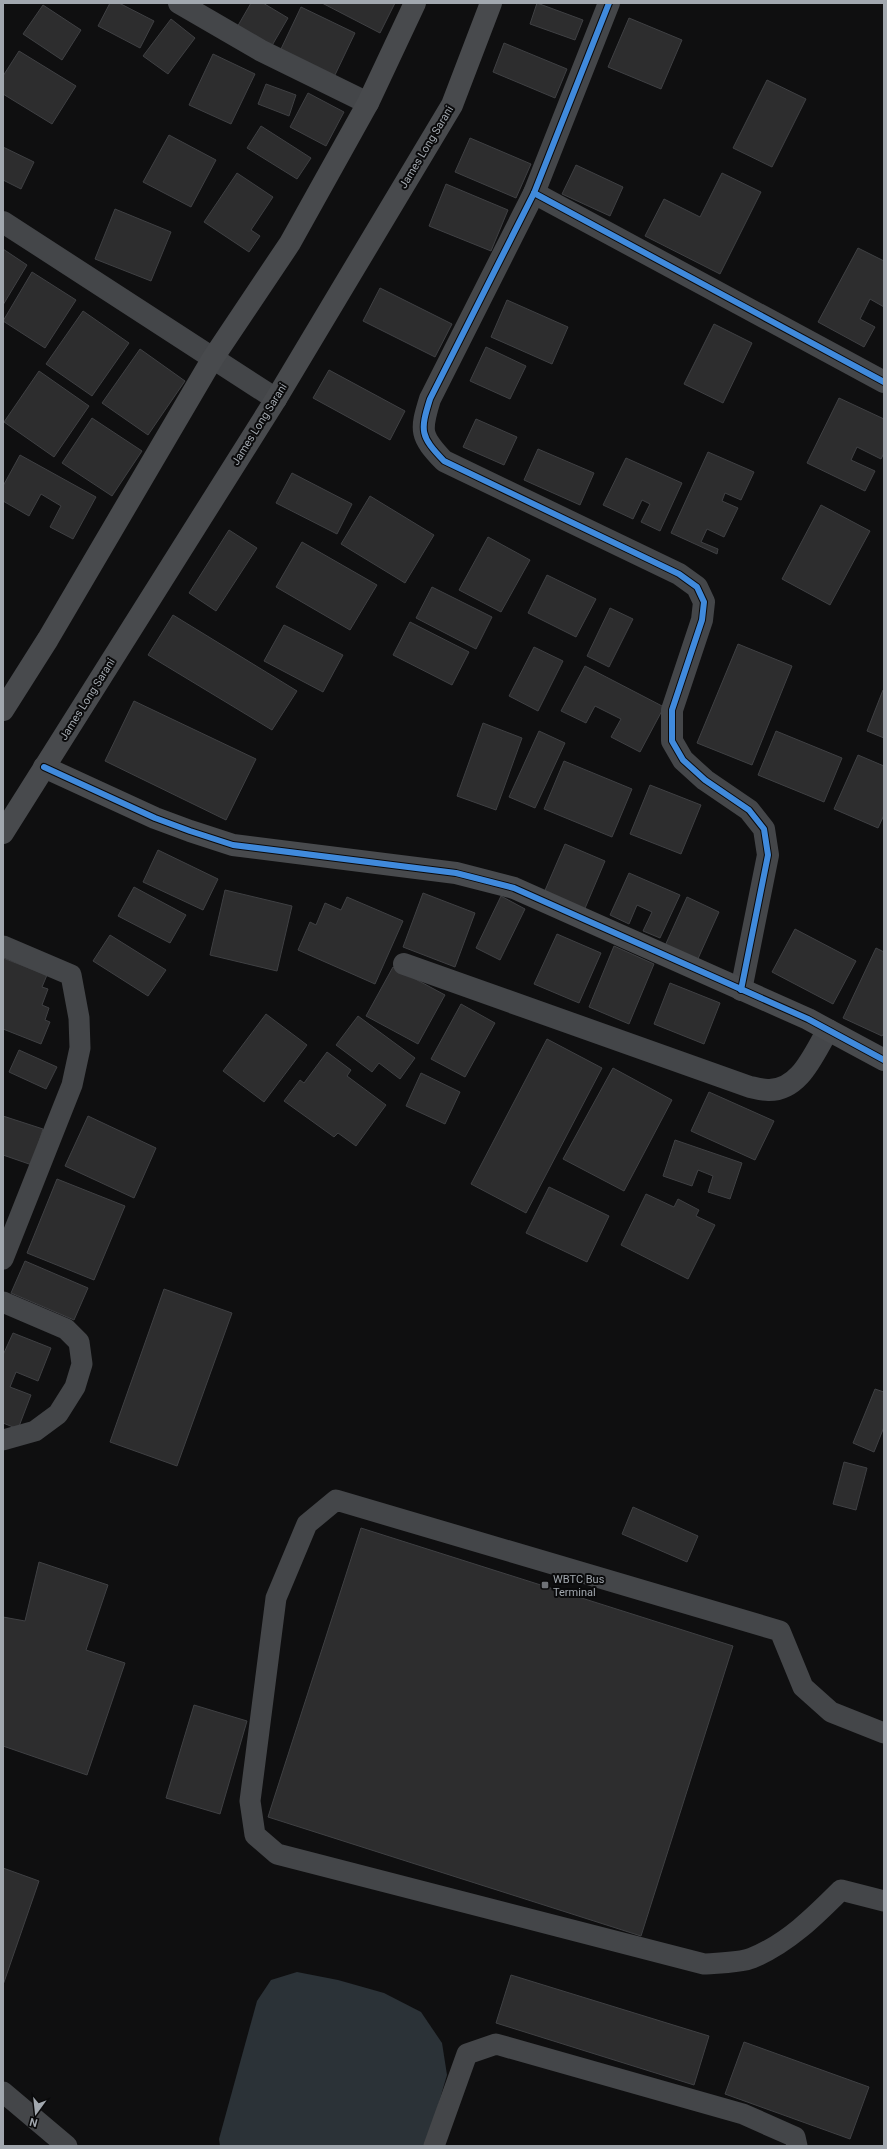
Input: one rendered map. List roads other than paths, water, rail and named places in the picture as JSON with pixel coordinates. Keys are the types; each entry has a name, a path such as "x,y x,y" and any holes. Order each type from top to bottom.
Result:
{"main road":[{"path":"3,710 48,638 213,358 290,243 368,103 415,3"},
{"name":"James Long Sarani","path":"3,833 276,399 452,105 491,3"},
{"path":"44,767 97,789 155,818 190,832 233,845 456,873 514,888 808,1019 884,1060"}],"street":[{"path":"179,3 260,50 368,103"},
{"path":"609,3 534,193 430,399 423,422 427,443 444,460 679,574 697,587 704,602 702,620 672,710 672,741 683,760 705,780 749,810 764,829 768,855 741,990"},
{"path":"534,193 884,382"},
{"path":"3,222 276,399"},
{"path":"404,964 750,1087 769,1091 788,1086 802,1074 828,1030"}],"lane":[{"path":"3,946 71,975 79,1018 80,1048 72,1085 3,1259"},
{"path":"3,1302 66,1329 79,1342 82,1364 75,1387 58,1414 35,1431 3,1440"},
{"path":"884,1733 832,1712 803,1688 780,1632 336,1500 307,1524 276,1598 250,1801 256,1835 277,1854 704,1964 751,1959 787,1939 811,1920 841,1890 884,1901"},
{"path":"434,2146 467,2054 496,2044 743,2114 795,2137 797,2146"},
{"path":"3,2092 67,2146"}],"place":[{"name":"WBTC Bus Terminal","path":"545,1585"}]}
